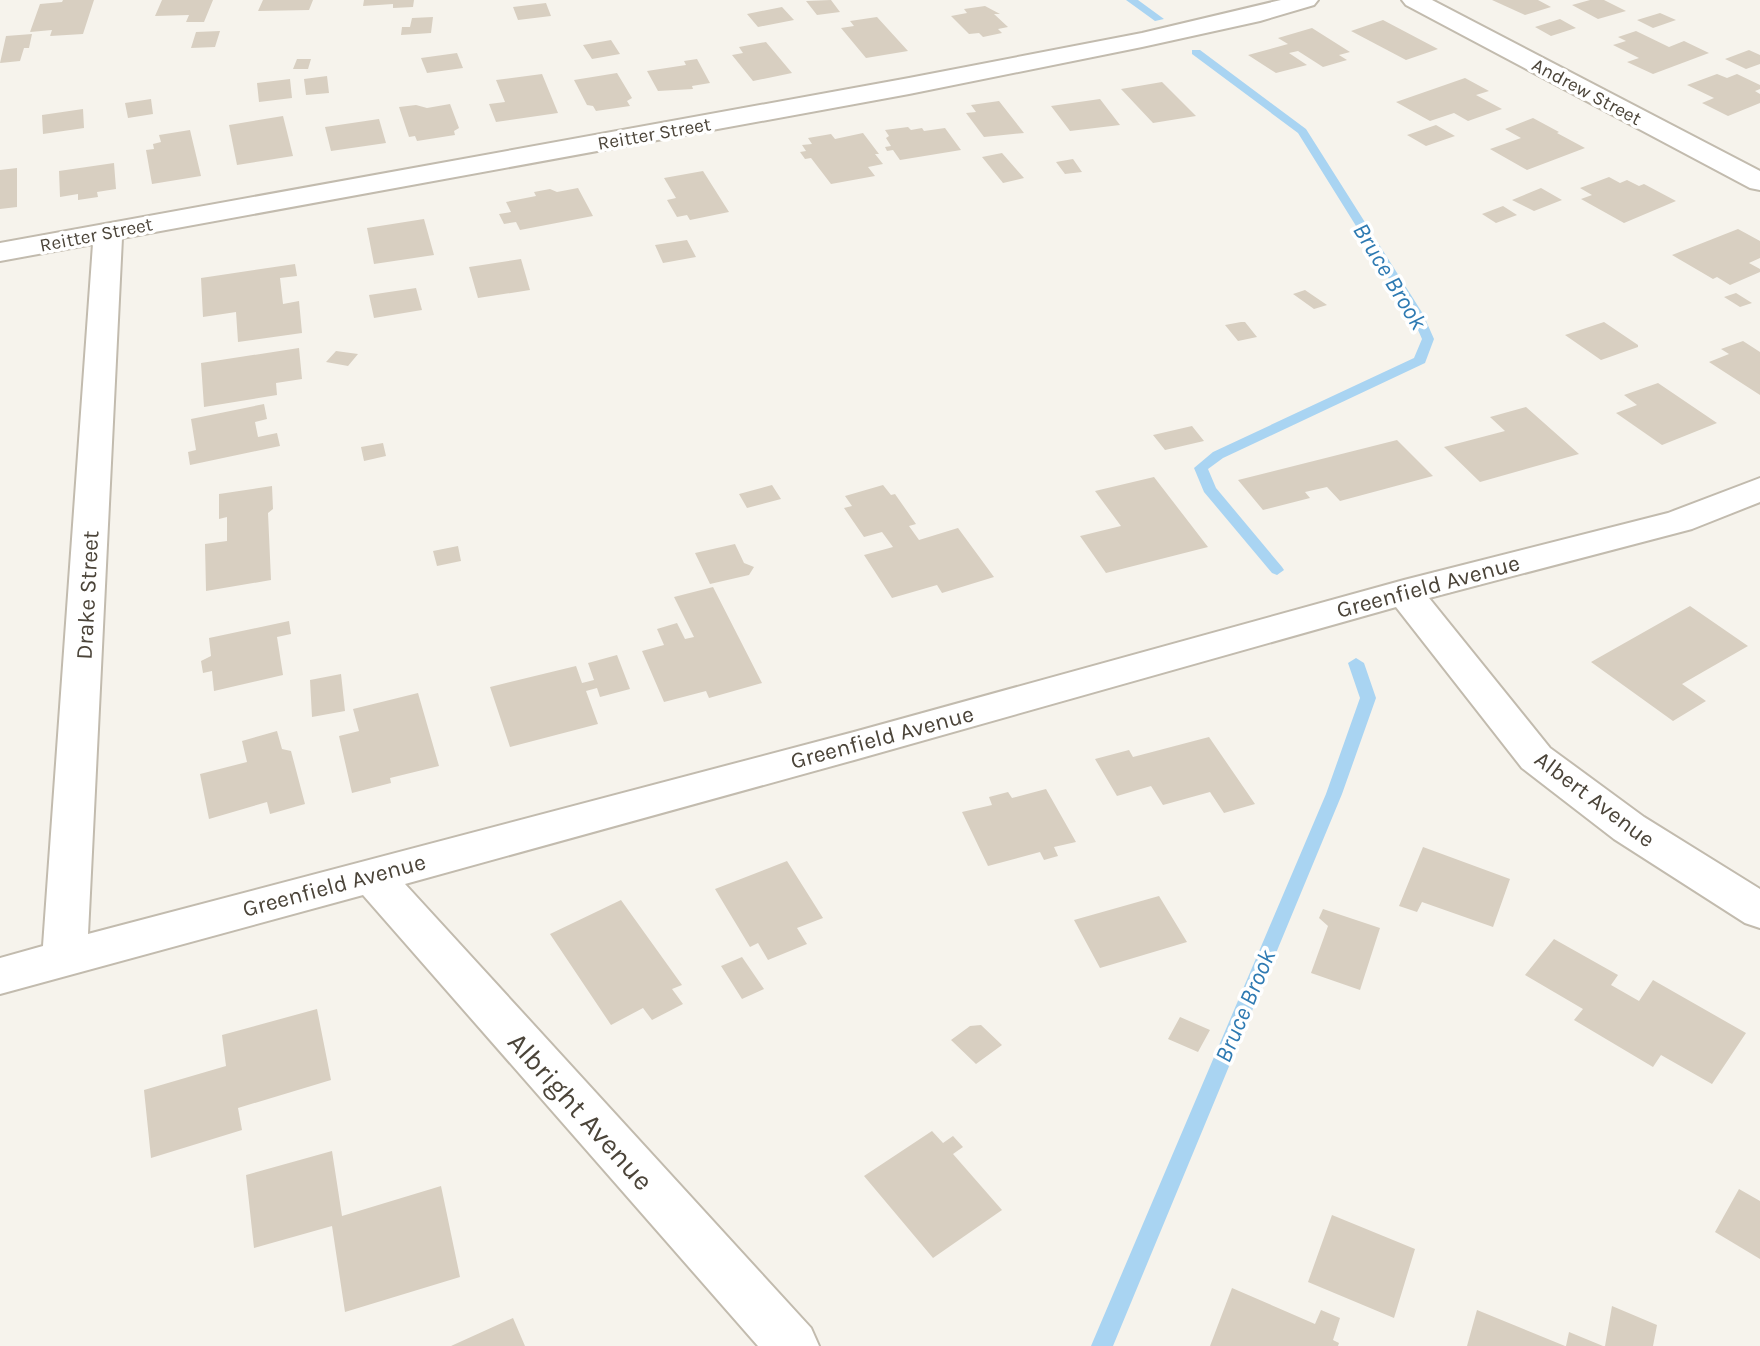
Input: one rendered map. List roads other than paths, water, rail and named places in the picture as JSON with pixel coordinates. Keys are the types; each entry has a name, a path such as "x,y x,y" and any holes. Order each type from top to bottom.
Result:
{"street":[{"name":"Reitter Street","path":"0,253 909,86 1142,40 1260,14 1306,0"},
{"name":"Andrew Street","path":"1414,0 1760,182"},
{"name":"Drake Street","path":"65,958 108,232"},
{"name":"Greenfield Avenue","path":"0,976 854,746 1404,592 1680,521 1760,489"},
{"name":"Albert Avenue","path":"1404,592 1536,758 1629,828 1760,911"},
{"name":"Albright Avenue","path":"370,875 792,1346"}],"waterway":[{"name":"Bruce Brook","path":"1131,0 1159,19"},
{"name":"Bruce Brook","path":"1196,52 1302,131 1417,314 1428,339 1420,360 1218,455 1201,468 1209,489 1277,570"},
{"name":"Bruce Brook","path":"1102,1346 1334,794 1368,698 1356,663"}]}
